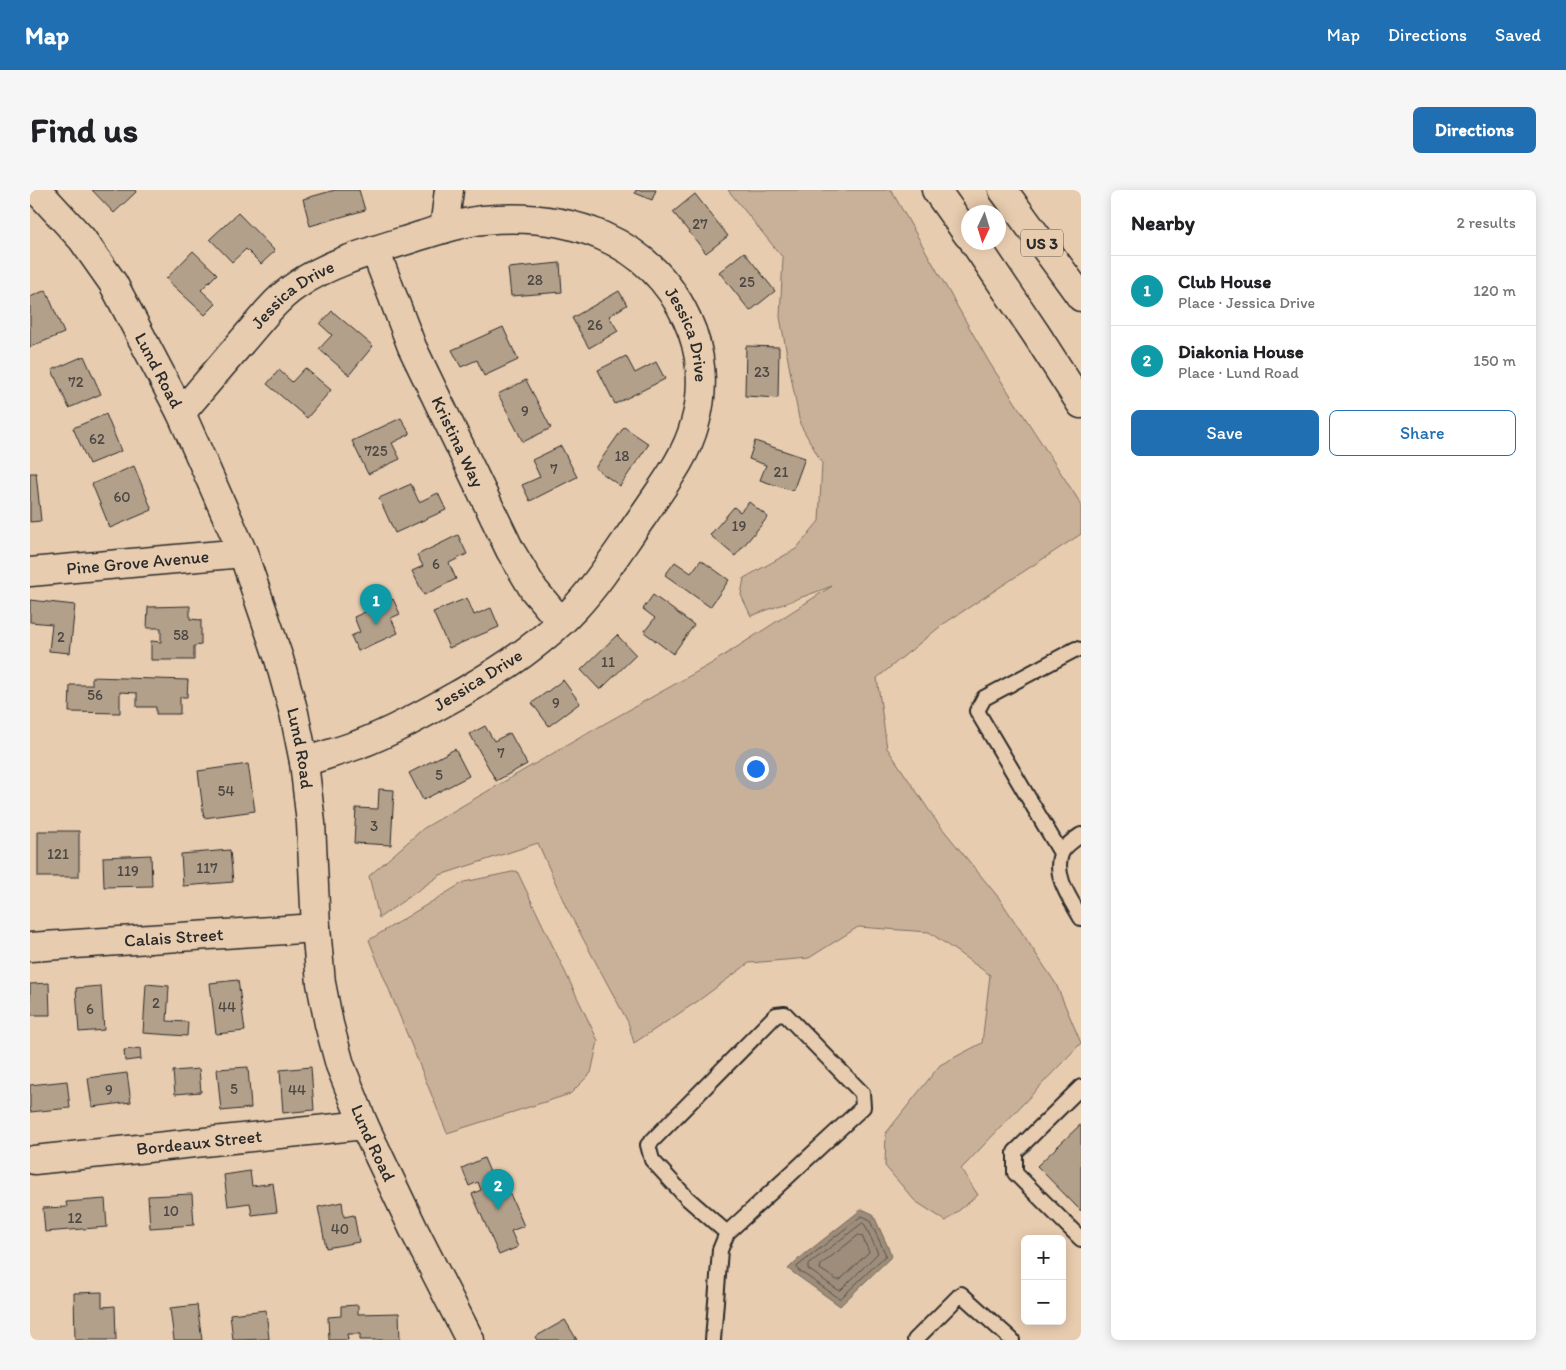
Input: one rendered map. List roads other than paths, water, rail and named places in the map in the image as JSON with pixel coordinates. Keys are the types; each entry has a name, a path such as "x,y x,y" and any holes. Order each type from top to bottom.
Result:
{"main road":[{"name":"Lund Road","path":"37,190 82,239 113,283 181,413 243,553 279,659 294,713 304,762 311,823 316,928 321,983 340,1065 364,1125 414,1230 470,1340"},
{"path":"444,229 449,190"},
{"path":"936,190 961,225"},
{"name":"US 3","path":"1003,190 1081,297"},
{"name":"Jessica Drive","path":"181,413 268,311 299,283 330,267 375,250 444,229 482,220 542,221 592,231 614,240 653,268 673,293 692,328 698,351 701,375 696,423 688,445 676,467 607,569 577,606 561,622 522,654 488,677 414,719 359,744 304,762"},
{"name":"Kristina Way","path":"375,250 412,347 510,550 534,590 561,622"},
{"path":"979,250 1081,404"},
{"name":"Pine Grove Avenue","path":"30,572 243,553"},
{"name":"Calais Street","path":"30,947 316,928"},
{"name":"Bordeaux Street","path":"34,1160 364,1125"}],"lane":[{"path":"1081,650 1076,649 984,698 977,711 1061,853 1060,870 1063,886 1081,918"},
{"path":"1061,853 1081,834"},
{"path":"713,1340 720,1250 727,1232 863,1107 862,1093 785,1014 776,1014 648,1145 652,1160 687,1198 727,1232"},
{"path":"1081,1087 1015,1152 1015,1173 1081,1239"},
{"path":"915,1340 962,1294 1012,1340"}],"water":[{"path":"862,1209 873,1214 892,1256 840,1306 788,1269"}],"place":[{"name":"Club House","path":"376,625"},
{"name":"Diakonia House","path":"498,1210"}]}
